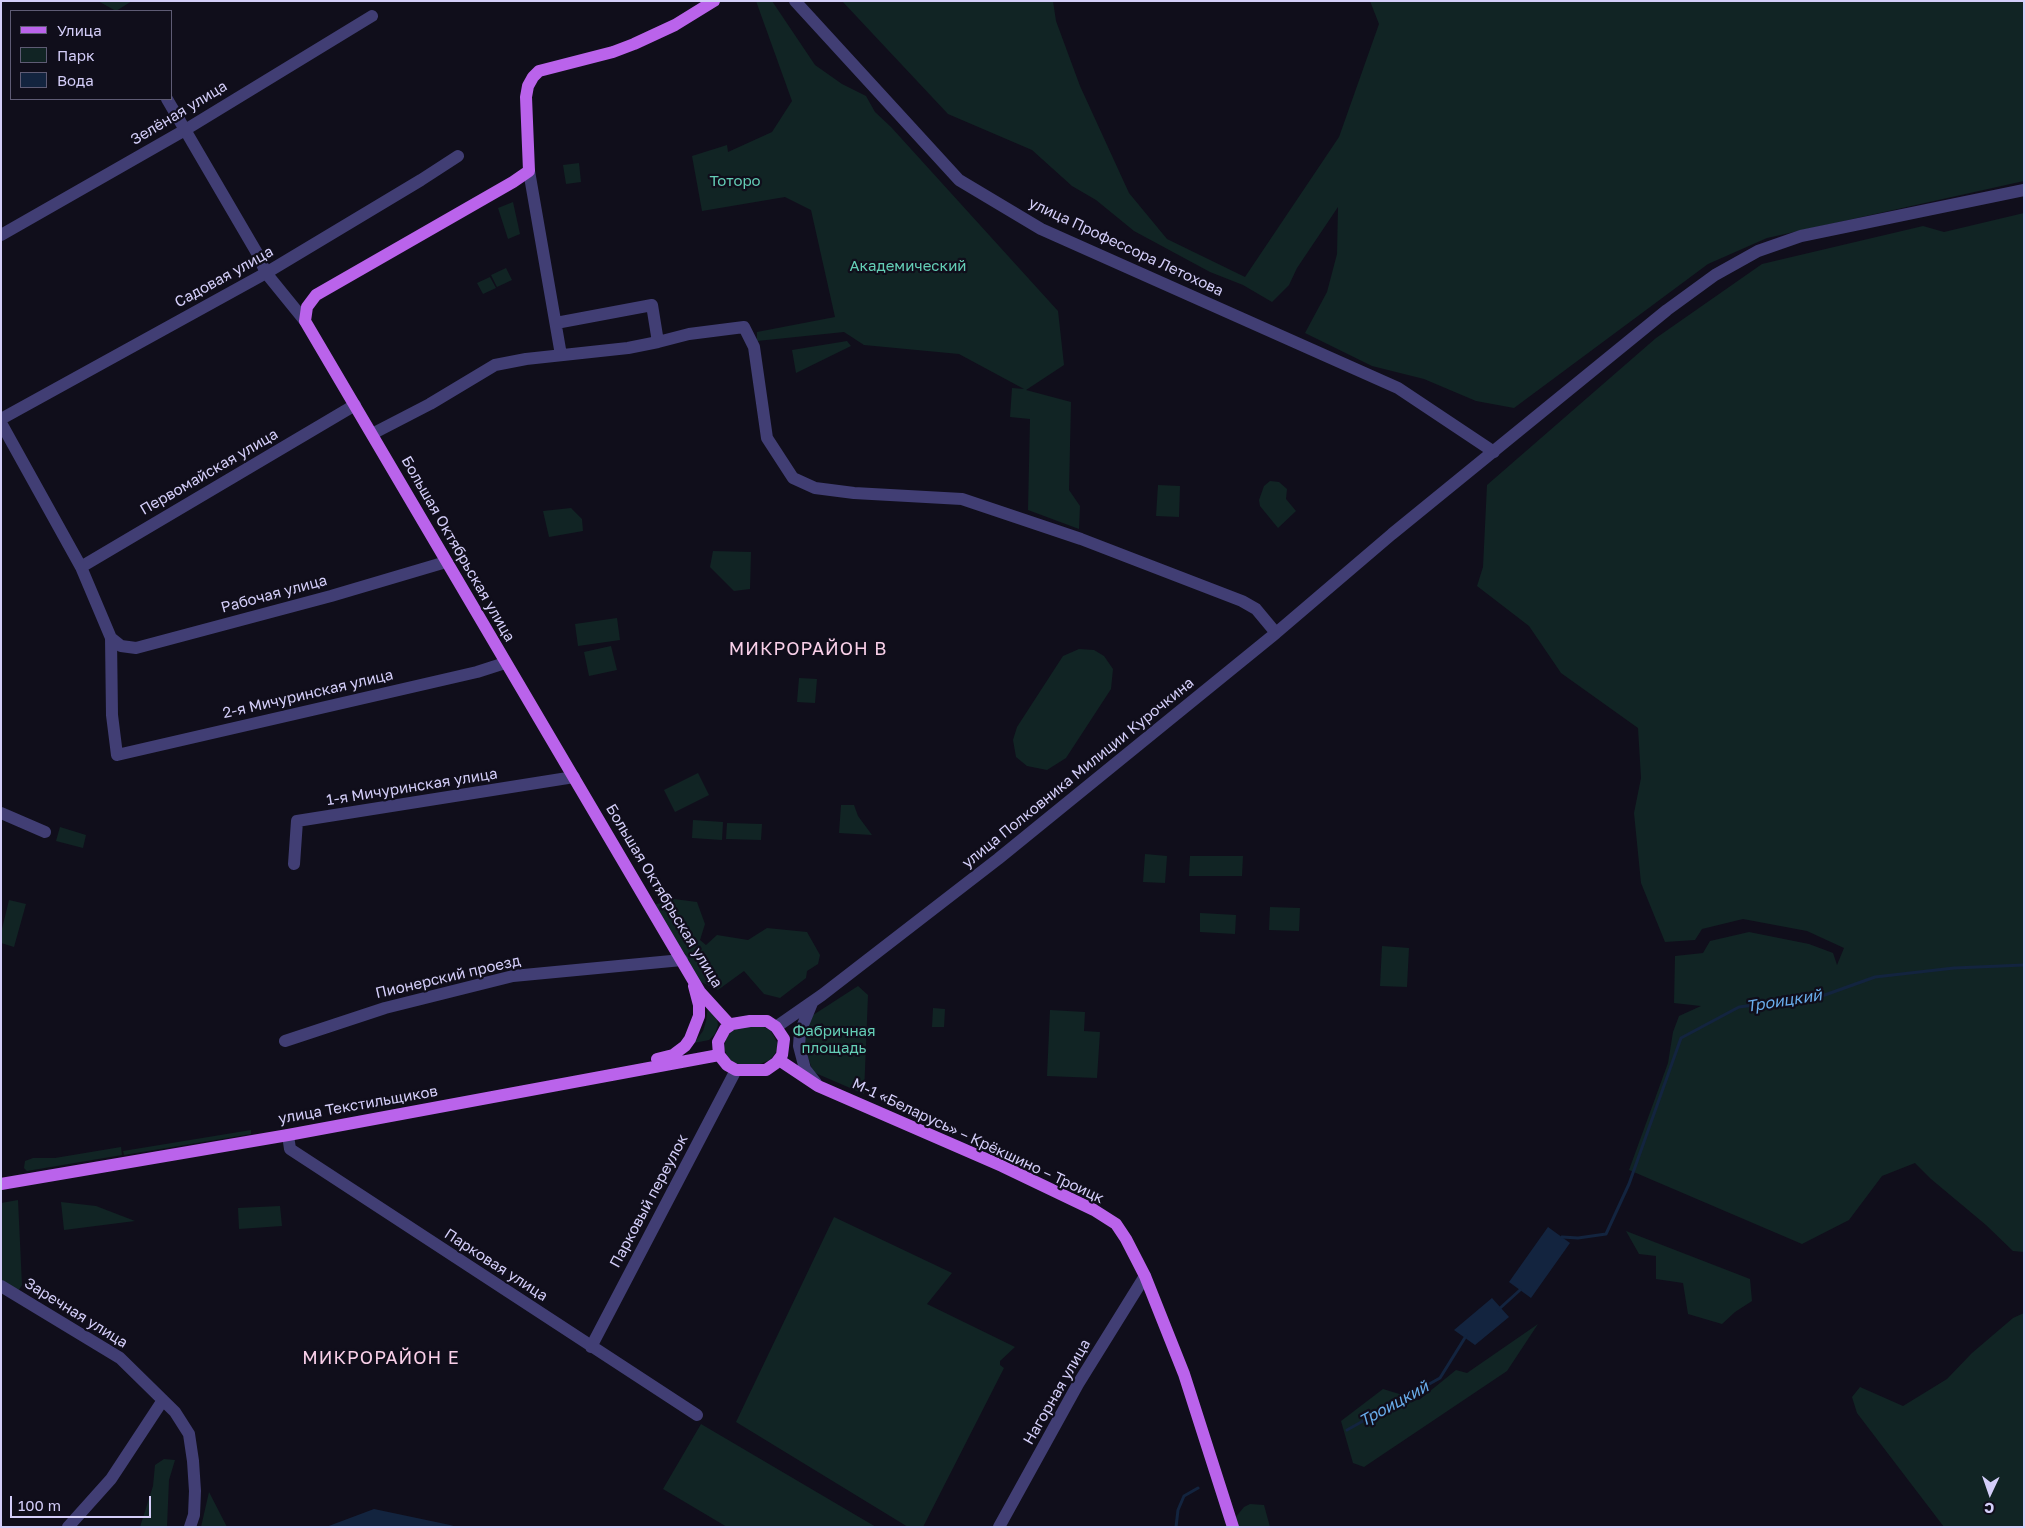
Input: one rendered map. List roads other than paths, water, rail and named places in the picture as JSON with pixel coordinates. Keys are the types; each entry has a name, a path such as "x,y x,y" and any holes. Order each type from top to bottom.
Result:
{"main road":[{"path":"305,321 306,307 316,295 529,171 526,97 528,86 533,77 540,71 613,52 634,44 675,25 714,1"},
{"name":"Большая Октябрьская улица","path":"305,321 692,979 700,992 730,1025"},
{"path":"628,1072 636,1064 673,1055 685,1046 690,1039 699,1016 699,1005 692,979"},
{"path":"761,1020 767,1021 776,1027 784,1039 783,1051 779,1060 766,1070 736,1070 727,1066 719,1055 718,1042 722,1032 736,1022 761,1020"},
{"name":"улица Текстильщиков","path":"1,1184 288,1135 719,1055"},
{"name":"М-1 «Беларусь» – Крёкшино – Троицк","path":"779,1060 818,1086 994,1163 1099,1213 1116,1224 1145,1276 1184,1374 1233,1527"}],"street":[{"name":"улица Профессора Летохова","path":"795,1 959,180 1041,229 1398,388 1494,452"},
{"name":"Зелёная улица","path":"1,235 185,130 372,16"},
{"path":"168,100 257,252 266,273 305,321"},
{"name":"Садовая улица","path":"1,421 266,273 458,156"},
{"path":"529,171 561,355"},
{"name":"улица Полковника Милиции Курочкина","path":"776,1027 812,1003 998,859 1276,633 1392,534 1667,310 1715,275 1758,251 1801,236 2024,190"},
{"path":"556,323 652,306 658,342"},
{"path":"372,434 495,365 541,357 628,348 689,334 744,327 754,347 767,438 792,478 815,488 854,493 962,499 1081,539 1242,601 1256,609 1276,633"},
{"name":"Первомайская улица","path":"80,567 355,406"},
{"path":"1,421 80,567 111,638"},
{"name":"Рабочая улица","path":"111,638 121,646 136,648 331,596 446,562"},
{"name":"2-я Мичуринская улица","path":"111,638 112,715 117,755 477,672 505,663"},
{"name":"1-я Мичуринская улица","path":"294,864 297,821 574,777"},
{"path":"1,813 45,832"},
{"name":"Пионерский проезд","path":"285,1041 385,1008 512,976 682,960"},
{"path":"812,1003 800,1032 799,1046 805,1069 818,1086"},
{"name":"Парковый переулок","path":"591,1347 736,1070"},
{"name":"Парковая улица","path":"288,1135 290,1149 697,1415"},
{"name":"Нагорная улица","path":"1000,1527 1078,1384 1145,1276"},
{"name":"Заречная улица","path":"1,1286 120,1358 175,1412 189,1434 193,1461 194,1515 190,1527"},
{"path":"68,1527 111,1479 163,1400"}],"water":[{"path":"1548,1227 1570,1243 1531,1298 1509,1282"},
{"path":"1492,1298 1509,1317 1475,1345 1454,1330"},
{"path":"374,1509 450,1525 457,1527 326,1527"}],"waterway":[{"name":"Троицкий","path":"1562,1237 1578,1238 1606,1234 1629,1184 1681,1038 1739,1007 1822,996 1875,977 1954,968 2024,965"},
{"name":"Троицкий","path":"1498,1310 1520,1290"},
{"name":"Троицкий","path":"1347,1430 1440,1378 1466,1336"},
{"name":"Троицкий","path":"1176,1527 1178,1510 1184,1496 1198,1488"}],"district":[{"name":"МИКРОРАЙОН В","path":"808,649"},
{"name":"МИКРОРАЙОН Е","path":"381,1358"}],"park label":[{"name":"Тоторо","path":"735,181"},
{"name":"Академический","path":"908,266"},
{"name":"Фабричная площадь","path":"834,1040"}]}
